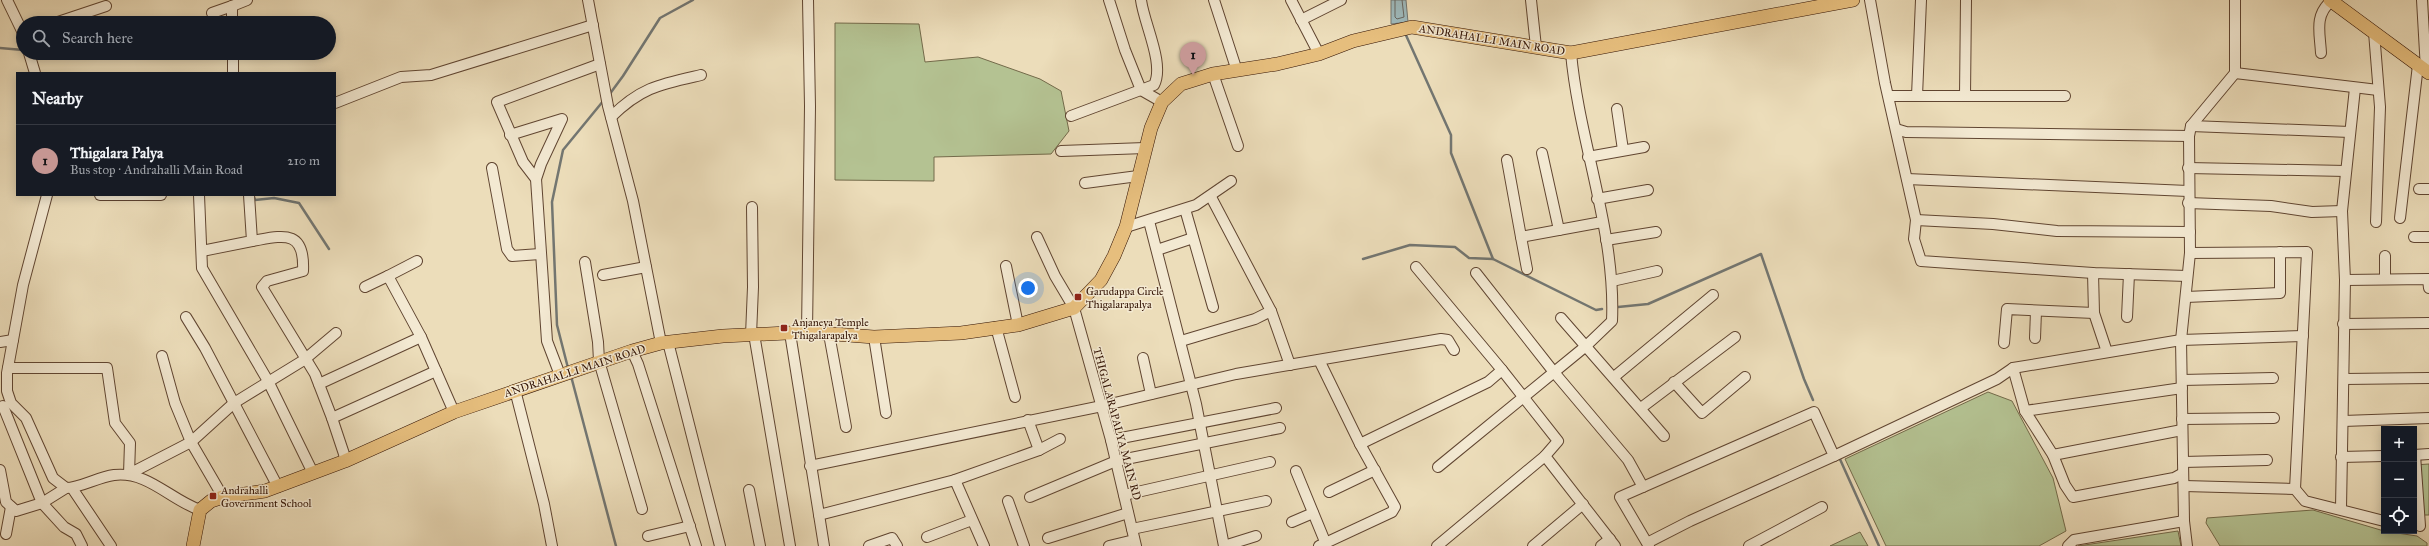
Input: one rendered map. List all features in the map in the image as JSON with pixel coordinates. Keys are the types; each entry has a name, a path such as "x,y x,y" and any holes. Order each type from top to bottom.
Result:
{"main road":[{"name":"ANDRAHALLI MAIN ROAD","path":"200,510 210,501 223,497 265,491 313,473 344,461 454,412 599,361 664,342 693,338 807,332 874,337 961,333 1018,325 1074,308 1101,280 1114,256 1126,227 1151,128 1162,102 1181,84 1212,74 1278,64 1319,54 1353,41 1394,30 1412,27 1571,53 1853,0"},
{"path":"2330,0 2424,69"},
{"path":"193,546 200,510"}],"street":[{"path":"7,0 16,19"},
{"path":"212,13 247,0"},
{"path":"588,0 608,106 633,200 646,267 664,342 720,546"},
{"path":"807,332 810,106 808,0"},
{"path":"1109,0 1125,50 1142,90 1162,102"},
{"path":"1071,116 1154,85 1158,77 1158,64 1141,0"},
{"path":"1214,0 1236,70"},
{"path":"1292,0 1319,54"},
{"path":"1302,20 1341,0"},
{"path":"1532,0 1536,47"},
{"path":"1870,0 1885,83 1890,96 1916,220 1914,239 1921,261 2129,274 2187,276"},
{"path":"1917,96 1921,0"},
{"path":"1965,96 1966,0"},
{"path":"2188,546 2184,521 2181,340 2190,253 2188,168 2190,131 2235,73 2235,0"},
{"path":"2321,53 2320,16 2322,8 2330,0"},
{"path":"2400,218 2427,51 2422,0"},
{"path":"76,16 106,6"},
{"path":"232,6 232,16"},
{"path":"336,103 401,77 431,75 593,25"},
{"path":"2374,32 2378,68 2379,145 2376,222"},
{"path":"1438,466 1524,397 1553,371 1586,346 1612,321 1612,281 1606,240 1575,92 1571,53"},
{"path":"31,60 35,72"},
{"path":"233,60 233,72"},
{"path":"536,179 523,162 497,102 600,64"},
{"path":"2235,73 2378,90"},
{"path":"1212,74 1238,146"},
{"path":"611,118 633,97 646,90 701,75"},
{"path":"2341,508 2344,379 2343,324 2345,280 2342,211 2355,88"},
{"path":"1890,96 2065,96"},
{"path":"1617,109 1623,150"},
{"path":"510,135 562,119 541,164 536,179 547,341 566,372"},
{"path":"1896,129 1906,132 2350,132"},
{"path":"1588,157 1644,147"},
{"path":"1061,151 1146,148"},
{"path":"1542,153 1559,230"},
{"path":"1507,160 1527,269"},
{"path":"492,168 507,249 512,256 519,257 540,254"},
{"path":"2188,168 2346,171"},
{"path":"1085,183 1138,176"},
{"path":"1907,179 2188,191"},
{"path":"1126,227 1185,209 1211,197 1231,181"},
{"path":"1597,199 1648,190"},
{"path":"47,196 23,285 8,368 7,391 4,404 42,503 64,527 76,534 82,546"},
{"path":"198,196 202,268 268,381 313,473"},
{"path":"249,196 252,241"},
{"path":"1211,197 1271,311 1290,365"},
{"path":"2188,204 2271,206 2312,212 2342,211"},
{"path":"752,207 753,335 790,546"},
{"path":"1185,209 1213,306"},
{"path":"1916,220 1993,224 2057,231 2190,232"},
{"path":"1149,221 1191,384 1224,546 1256,536"},
{"path":"1521,237 1602,222"},
{"path":"1606,240 1656,232"},
{"path":"202,251 252,241 288,236 294,238 298,244 303,271 267,281 262,287 319,384 344,454 344,461"},
{"name":"THIGALARAPALYA MAIN RD","path":"1037,237 1055,276 1074,308 1111,440 1135,543"},
{"path":"2414,237 2429,237"},
{"path":"1157,250 1193,238"},
{"path":"2186,297 2280,293 2280,252"},
{"path":"2190,253 2307,252 2304,336 2295,489 2305,501 2341,508 2381,520"},
{"path":"2385,256 2385,278"},
{"path":"365,287 417,261"},
{"path":"585,262 598,342 599,361 642,510"},
{"path":"1006,266 1018,325"},
{"path":"603,275 646,267"},
{"path":"1416,267 1502,370 1558,441 1545,456 1437,546"},
{"path":"1612,281 1657,271"},
{"path":"2094,272 2094,313 2107,352"},
{"path":"1476,273 1553,371 1628,460 1643,487"},
{"path":"2127,317 2129,274"},
{"path":"388,276 421,337 454,412"},
{"path":"2345,280 2385,278 2428,279 2429,288"},
{"path":"1614,376 1713,295"},
{"path":"2004,342 2007,308 2036,311 2094,313"},
{"path":"1181,342 1256,319 1271,311"},
{"path":"2035,338 2036,311"},
{"path":"186,317 205,348 278,486"},
{"path":"1561,318 1614,376 1664,436"},
{"path":"2343,324 2429,323"},
{"path":"996,327 1015,397"},
{"path":"0,471 6,502 16,511 42,503 69,488 94,479 129,474 191,442 234,403 304,360 336,333"},
{"path":"790,333 810,466 824,546"},
{"path":"828,334 846,427"},
{"path":"1834,456 1814,412 1620,497 1648,544 1997,380 2013,368 2181,340 2304,336"},
{"path":"319,384 421,337"},
{"path":"874,337 886,413"},
{"path":"1641,408 1735,337"},
{"path":"810,466 1102,406 1191,384 1290,365 1441,339 1448,340 1454,350"},
{"path":"0,342 13,340"},
{"path":"632,351 696,546"},
{"path":"162,356 175,404 191,442 223,497"},
{"path":"1143,358 1151,394"},
{"path":"1296,471 1313,513 1322,545 1392,512 1395,507 1360,444 1319,360"},
{"path":"8,368 107,368 115,423 130,443 129,474"},
{"path":"2013,368 2025,410 2053,455 2065,485 2073,497 2174,478 2183,473"},
{"path":"1360,444 1488,382 1502,370"},
{"path":"332,418 436,371"},
{"path":"1674,382 1702,413 1745,377"},
{"path":"2025,410 2182,384 2274,378"},
{"path":"2344,379 2429,378"},
{"path":"515,390 544,504 552,546"},
{"path":"4,404 26,418 53,478 69,488 111,546"},
{"path":"1111,440 1199,421 1276,408"},
{"path":"2182,419 2274,418"},
{"path":"2343,421 2429,418"},
{"path":"1028,420 1039,450"},
{"path":"1030,497 1116,461 1280,428"},
{"path":"2053,455 2182,430"},
{"path":"819,515 955,480 1039,450 1060,439"},
{"path":"2417,455 2429,454"},
{"path":"1545,456 1612,542 1601,546"},
{"path":"2341,457 2381,456"},
{"path":"2183,462 2267,460"},
{"path":"1124,495 1210,474 1270,462"},
{"path":"2415,462 2421,526"},
{"path":"1329,492 1375,470"},
{"path":"129,474 144,478 182,504 200,510"},
{"path":"955,480 984,546"},
{"path":"2184,486 2295,489"},
{"path":"749,490 760,546"},
{"path":"1008,501 1024,546"},
{"path":"1132,529 1266,501"},
{"path":"1533,546 1583,504"},
{"path":"6,534 11,507"},
{"path":"1749,546 1822,507"},
{"path":"1048,538 1128,513"},
{"path":"1292,522 1313,513"},
{"path":"927,537 972,520"},
{"path":"2068,546 2074,540 2184,521"},
{"path":"648,536 690,526"},
{"path":"869,546 892,538 897,546"},
{"path":"1109,546 1135,543"}],"green space":[{"path":"835,23 919,24 925,62 978,57 1040,79 1061,91 1069,131 1051,154 934,157 934,181 835,180"},
{"path":"1988,392 2012,401 2053,478 2066,531 2039,546 1886,546 1845,459"},
{"path":"2429,464 2429,515 2417,515 2417,465"},
{"path":"2313,510 2381,530 2381,534 2404,534 2417,536 2427,543 2427,546 2220,546 2206,523 2207,518"},
{"path":"2178,531 2181,546 2078,546"},
{"path":"1860,532 1868,546 1830,546"}],"water":[{"path":"1391,0 1406,0 1408,22 1391,24"}],"waterway":[{"path":"609,95 660,18 693,0"},
{"path":"1405,33 1451,135 1451,153 1493,259"},
{"path":"0,48 16,49"},
{"path":"568,368 557,325 552,202 563,150 604,100"},
{"path":"253,196 255,200 274,198 299,203 329,249"},
{"path":"1363,259 1410,245 1455,247 1469,258 1493,259 1596,310 1602,309"},
{"path":"1618,307 1648,304 1761,254 1804,379 1813,400"},
{"path":"571,376 616,546"},
{"path":"1839,457 1879,546"}],"place":[{"name":"Thigalara Palya","path":"1193,75"},
{"name":"Garudappa Circle Thigalarapalya","path":"1078,297"},
{"name":"Anjaneya Temple Thigalarapalya","path":"784,328"},
{"name":"Andrahalli Government School","path":"213,496"}]}
